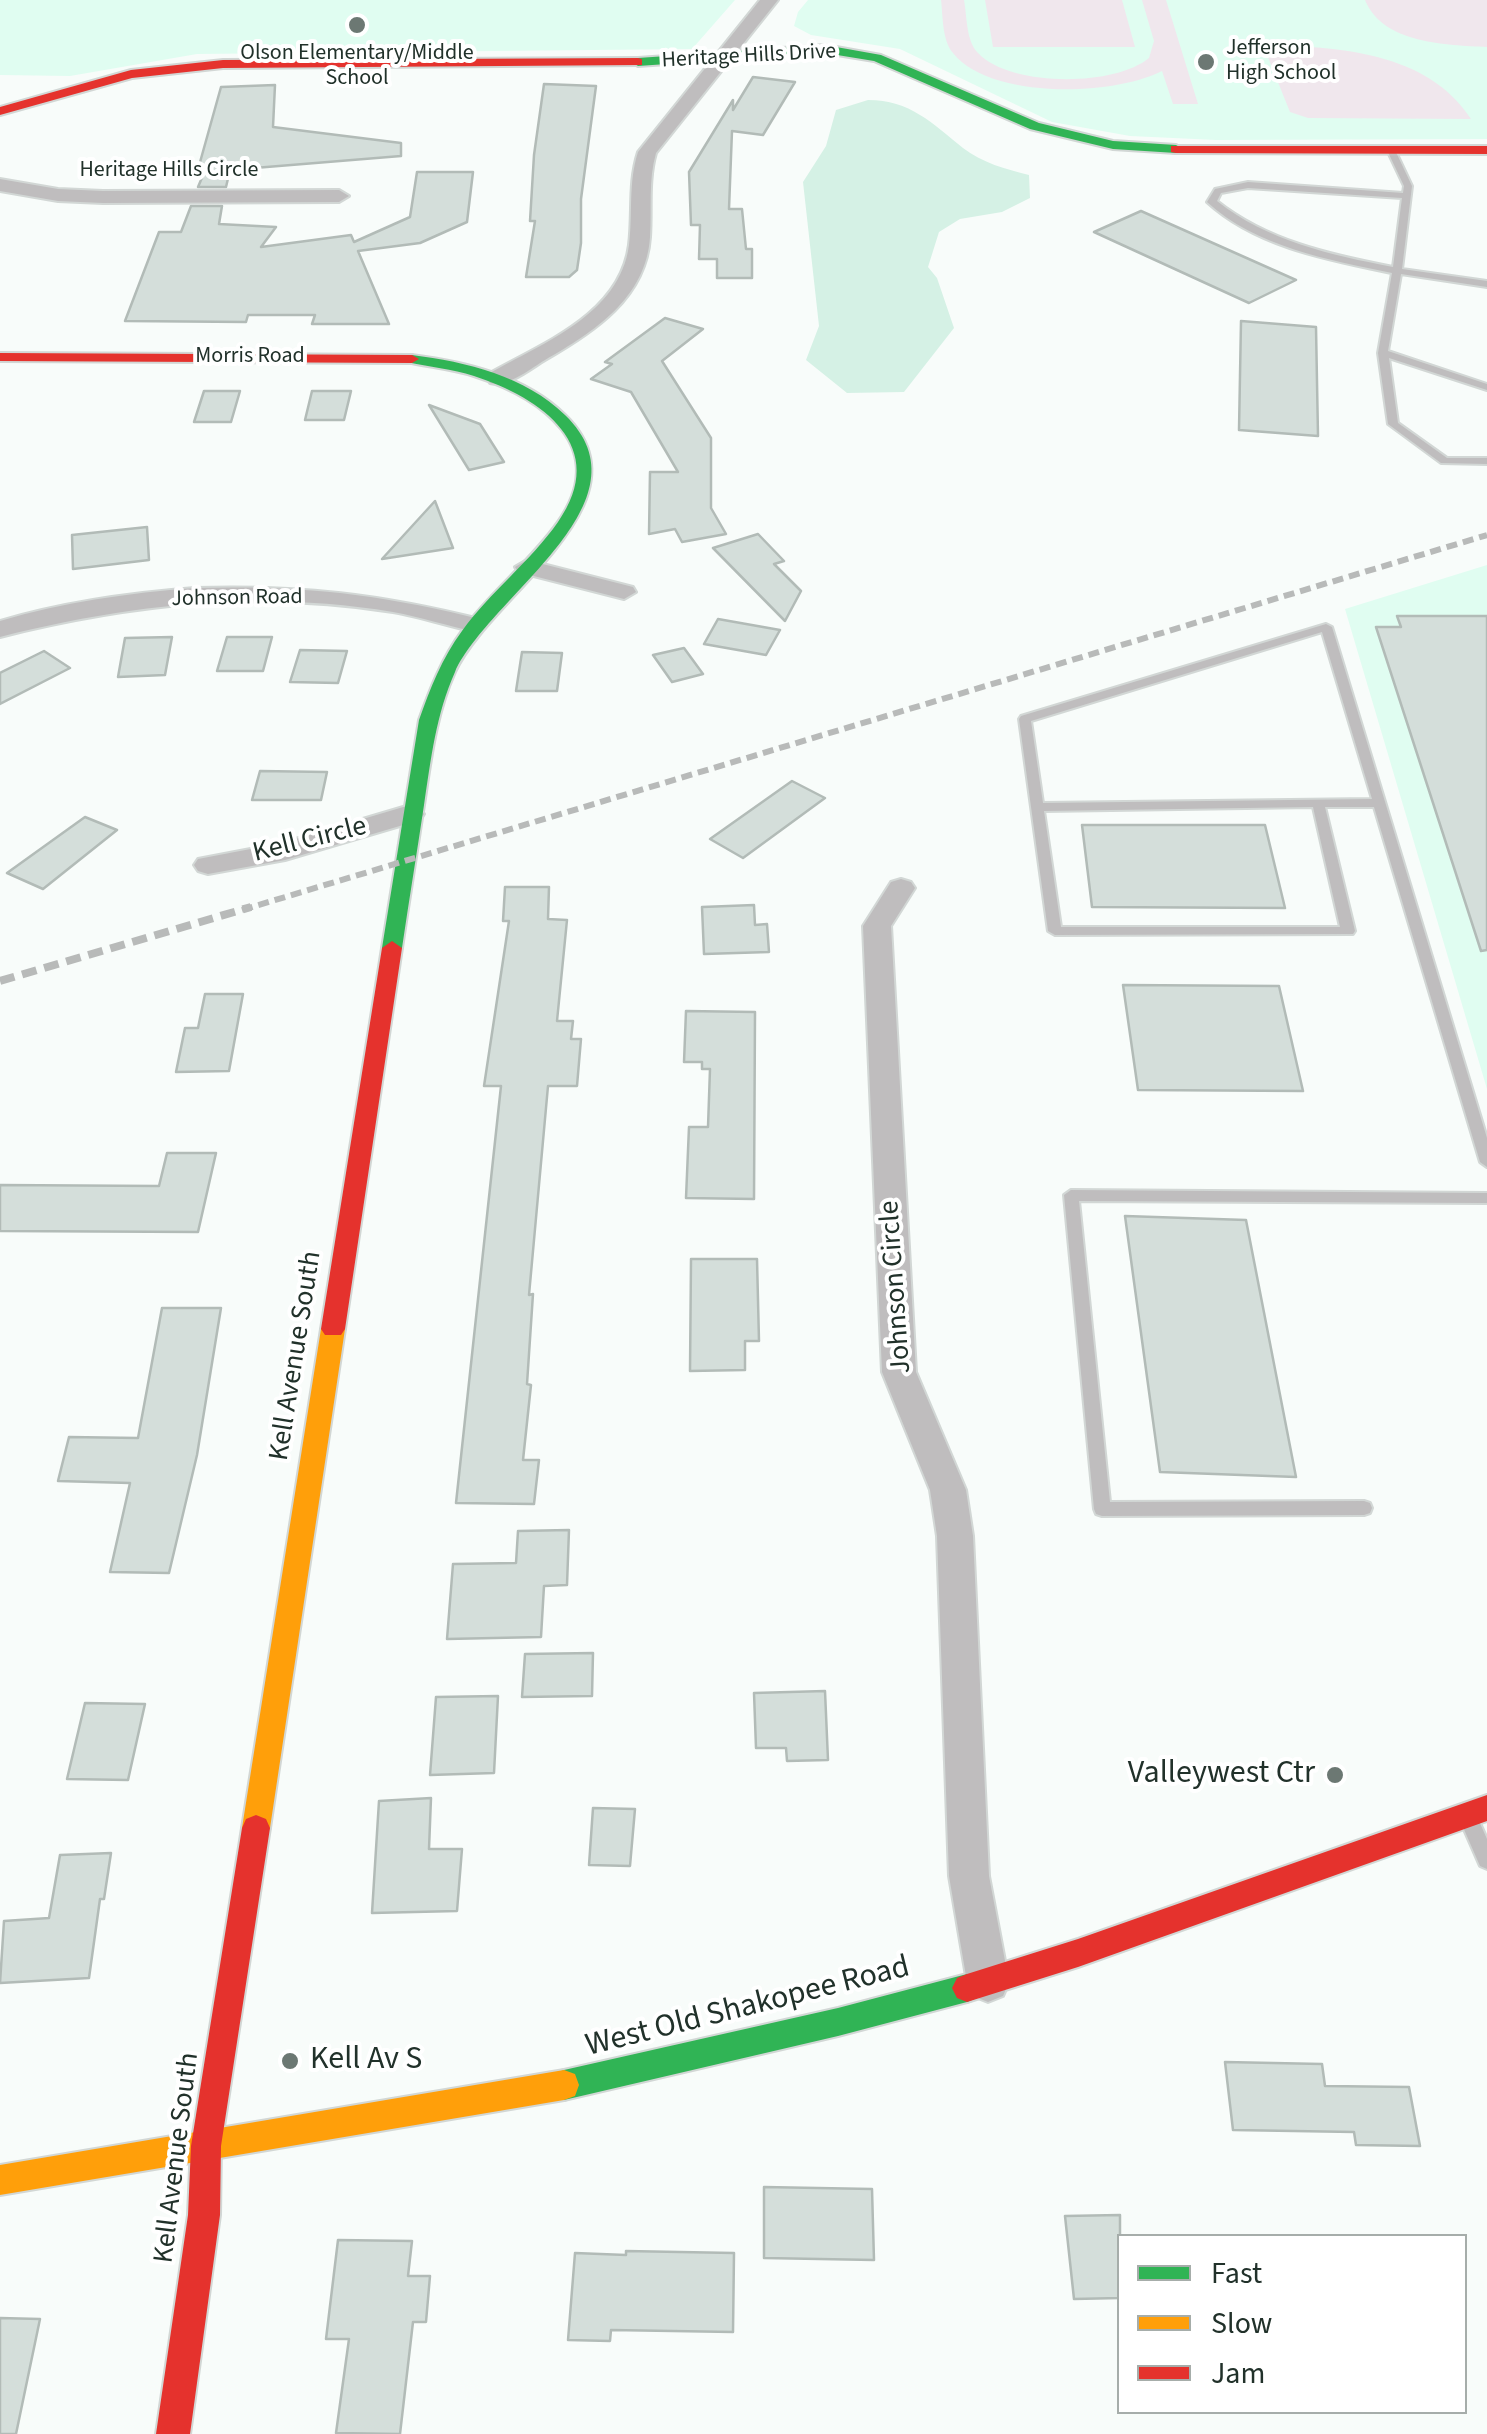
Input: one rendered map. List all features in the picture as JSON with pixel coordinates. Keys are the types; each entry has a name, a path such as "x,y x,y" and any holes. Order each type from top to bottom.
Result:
{"street":[{"path":"498,378 595,317 620,294 636,270 640,246 638,179 647,152 769,0"},
{"name":"Heritage Hills Drive","path":"0,111 131,74 223,64 626,63 824,49 876,58 1035,126 1112,146 1201,151 1487,150"},
{"name":"Heritage Hills Circle","path":"0,184 58,195 103,198 339,196"},
{"name":"Morris Road","path":"0,357 400,357 467,368 498,378"},
{"name":"Kell Avenue South","path":"172,2434 204,2215 206,2146 410,814 428,720 437,693 475,625 562,530 578,505 587,480 576,432 556,411 498,378"},
{"path":"526,567 624,592"},
{"name":"Johnson Road","path":"0,629 59,612 124,602 254,596 394,606 475,625"},
{"name":"Kell Circle","path":"208,864 285,850 410,814"},
{"name":"Johnson Circle","path":"900,888 877,926 899,1372 948,1490 956,1536 969,1876 988,1982"},
{"name":"West Old Shakopee Road","path":"0,2180 584,2082 838,2022 988,1982 1477,1811"}],"lane":[{"path":"1391,150 1408,186 1383,353 1394,424 1445,460 1487,461"},
{"path":"1406,196 1248,186 1218,191 1212,202 1230,219 1338,259 1487,284"},
{"path":"1383,353 1487,387"},
{"path":"1318,803 1348,931 1055,931 1025,719 1326,627 1487,1162"},
{"path":"1038,806 1379,804"},
{"path":"1364,1508 1102,1509 1071,1195 1487,1198"},
{"path":"1477,1811 1487,1860"}],"shaded area":[{"name":"Olson Elementary/Middle School","path":"0,0 735,0 692,49 197,54 70,76 0,75"},
{"name":"Jefferson High School","path":"808,0 1487,0 1487,139 1216,140 1130,136 1052,122 900,49 811,35 794,26 798,12"},
{"path":"941,0 964,0 971,42 993,64 1013,72 1062,79 1112,74 1149,58 1154,41 1142,0 1166,0 1198,104 1173,104 1162,71 1141,79 1085,89 1023,86 995,79 971,68 949,48"},
{"path":"985,0 1122,0 1135,47 993,47"},
{"path":"1365,0 1487,0 1487,47 1436,43 1401,34 1374,15"},
{"path":"1263,45 1350,51 1405,66 1452,96 1471,119 1308,118 1290,112"},
{"path":"868,100 908,109 978,158 1029,175 1030,198 1002,212 960,219 939,232 928,267 937,278 954,328 904,392 847,393 806,360 819,326 803,182 826,146 836,110"},
{"path":"1487,565 1487,1089 1345,609"}],"building":[{"path":"753,77 795,82 763,135 732,131 729,209 742,209 746,249 752,249 752,278 717,278 717,259 699,259 700,225 691,225 689,172 733,100 733,110"},
{"path":"544,84 596,86 581,199 581,243 577,270 569,277 526,277 535,221 530,221 534,155"},
{"path":"275,85 273,127 401,143 401,156 230,170 226,187 198,187 204,173 197,173 221,87"},
{"path":"417,172 473,172 467,222 420,243 358,251 389,324 312,324 315,315 248,315 246,322 125,321 159,232 181,232 191,206 222,206 219,224 276,227 261,247 351,235 354,242 410,217"},
{"path":"1141,211 1296,280 1249,303 1094,232"},
{"path":"665,318 703,329 662,361 711,438 711,508 726,534 682,542 675,529 649,534 650,472 678,472 631,392 591,379 612,364 605,362"},
{"path":"1241,321 1316,327 1318,436 1239,430"},
{"path":"204,391 240,391 231,422 194,422"},
{"path":"312,391 351,391 344,420 305,420"},
{"path":"429,405 480,424 504,462 469,470"},
{"path":"435,501 453,548 382,559"},
{"path":"147,527 149,560 73,569 72,535"},
{"path":"758,534 784,561 774,564 801,591 785,621 713,548"},
{"path":"1397,616 1487,616 1487,950 1481,951 1376,627 1401,627"},
{"path":"718,619 780,630 766,655 704,644"},
{"path":"172,637 165,675 118,677 125,638"},
{"path":"227,637 272,637 263,671 217,671"},
{"path":"684,648 703,674 672,682 653,655"},
{"path":"300,650 347,651 338,683 290,682"},
{"path":"44,651 70,668 0,704 0,673"},
{"path":"522,652 562,653 557,691 516,691"},
{"path":"260,771 327,772 321,800 252,800"},
{"path":"792,781 825,798 743,858 710,839"},
{"path":"85,817 117,830 43,889 7,873"},
{"path":"1082,825 1265,825 1285,908 1092,907"},
{"path":"505,887 549,887 548,919 567,920 557,1021 573,1021 571,1039 581,1039 577,1086 548,1086 529,1295 533,1294 527,1384 531,1385 523,1460 539,1460 534,1504 456,1503 501,1086 484,1086 509,921 503,921"},
{"path":"754,905 755,925 767,924 769,952 704,954 702,907"},
{"path":"1123,985 1279,986 1303,1091 1138,1090"},
{"path":"205,994 243,994 229,1071 176,1072 185,1028 198,1028"},
{"path":"686,1011 755,1012 754,1199 686,1198 689,1127 708,1127 710,1069 702,1069 702,1062 684,1062"},
{"path":"167,1153 216,1153 198,1232 0,1231 0,1185 159,1186"},
{"path":"1125,1216 1246,1220 1296,1477 1160,1472"},
{"path":"691,1259 757,1259 759,1341 745,1341 745,1370 690,1371"},
{"path":"162,1308 221,1308 197,1455 169,1573 110,1572 130,1483 58,1481 69,1437 138,1438"},
{"path":"569,1530 567,1585 544,1586 541,1637 447,1639 453,1564 516,1563 518,1531"},
{"path":"593,1653 592,1696 522,1697 525,1654"},
{"path":"825,1691 828,1760 787,1761 786,1748 756,1748 754,1693"},
{"path":"498,1696 494,1773 430,1775 436,1697"},
{"path":"85,1703 145,1704 128,1780 67,1779"},
{"path":"431,1798 429,1849 462,1849 457,1911 372,1913 379,1801"},
{"path":"593,1808 635,1809 630,1866 589,1865"},
{"path":"111,1853 89,1978 0,1983 4,1921 49,1918 60,1855"},
{"path":"1225,2062 1322,2064 1325,2086 1409,2087 1420,2146 1356,2145 1354,2132 1233,2130"},
{"path":"764,2187 872,2189 874,2260 764,2258"},
{"path":"1120,2215 1117,2298 1074,2299 1065,2216"},
{"path":"338,2240 412,2241 408,2276 430,2276 426,2322 413,2322 400,2434 336,2433 349,2339 326,2339"},
{"path":"626,2251 734,2253 733,2332 611,2330 610,2341 568,2340 575,2253 626,2255"},
{"path":"0,2318 40,2319 16,2434 0,2434"}],"railway":[{"path":"242,910 1487,535"},
{"path":"0,981 251,907"}],"traffic: fast":[{"path":"638,62 825,49 877,58 1035,126 1113,145 1176,149"},
{"path":"392,948 428,720 442,683 475,625 547,549 568,520 583,492 587,463 576,434 532,396 482,374 412,359"},
{"path":"564,2085 967,1988"}],"traffic: slow":[{"path":"256,1828 333,1329"},
{"path":"0,2180 564,2085"}],"traffic: jam":[{"path":"0,111 131,74 223,64 638,62"},
{"path":"1176,149 1487,150"},
{"path":"0,357 412,359"},
{"path":"333,1329 392,948"},
{"path":"967,1988 1078,1953 1487,1808"},
{"path":"173,2434 204,2215 206,2146 256,1828"}],"place":[{"name":"Olson Elementary/Middle School","path":"357,25"},
{"name":"Jefferson High School","path":"1206,62"},
{"name":"Valleywest Ctr","path":"1335,1775"},
{"name":"Kell Av S","path":"290,2061"}]}
